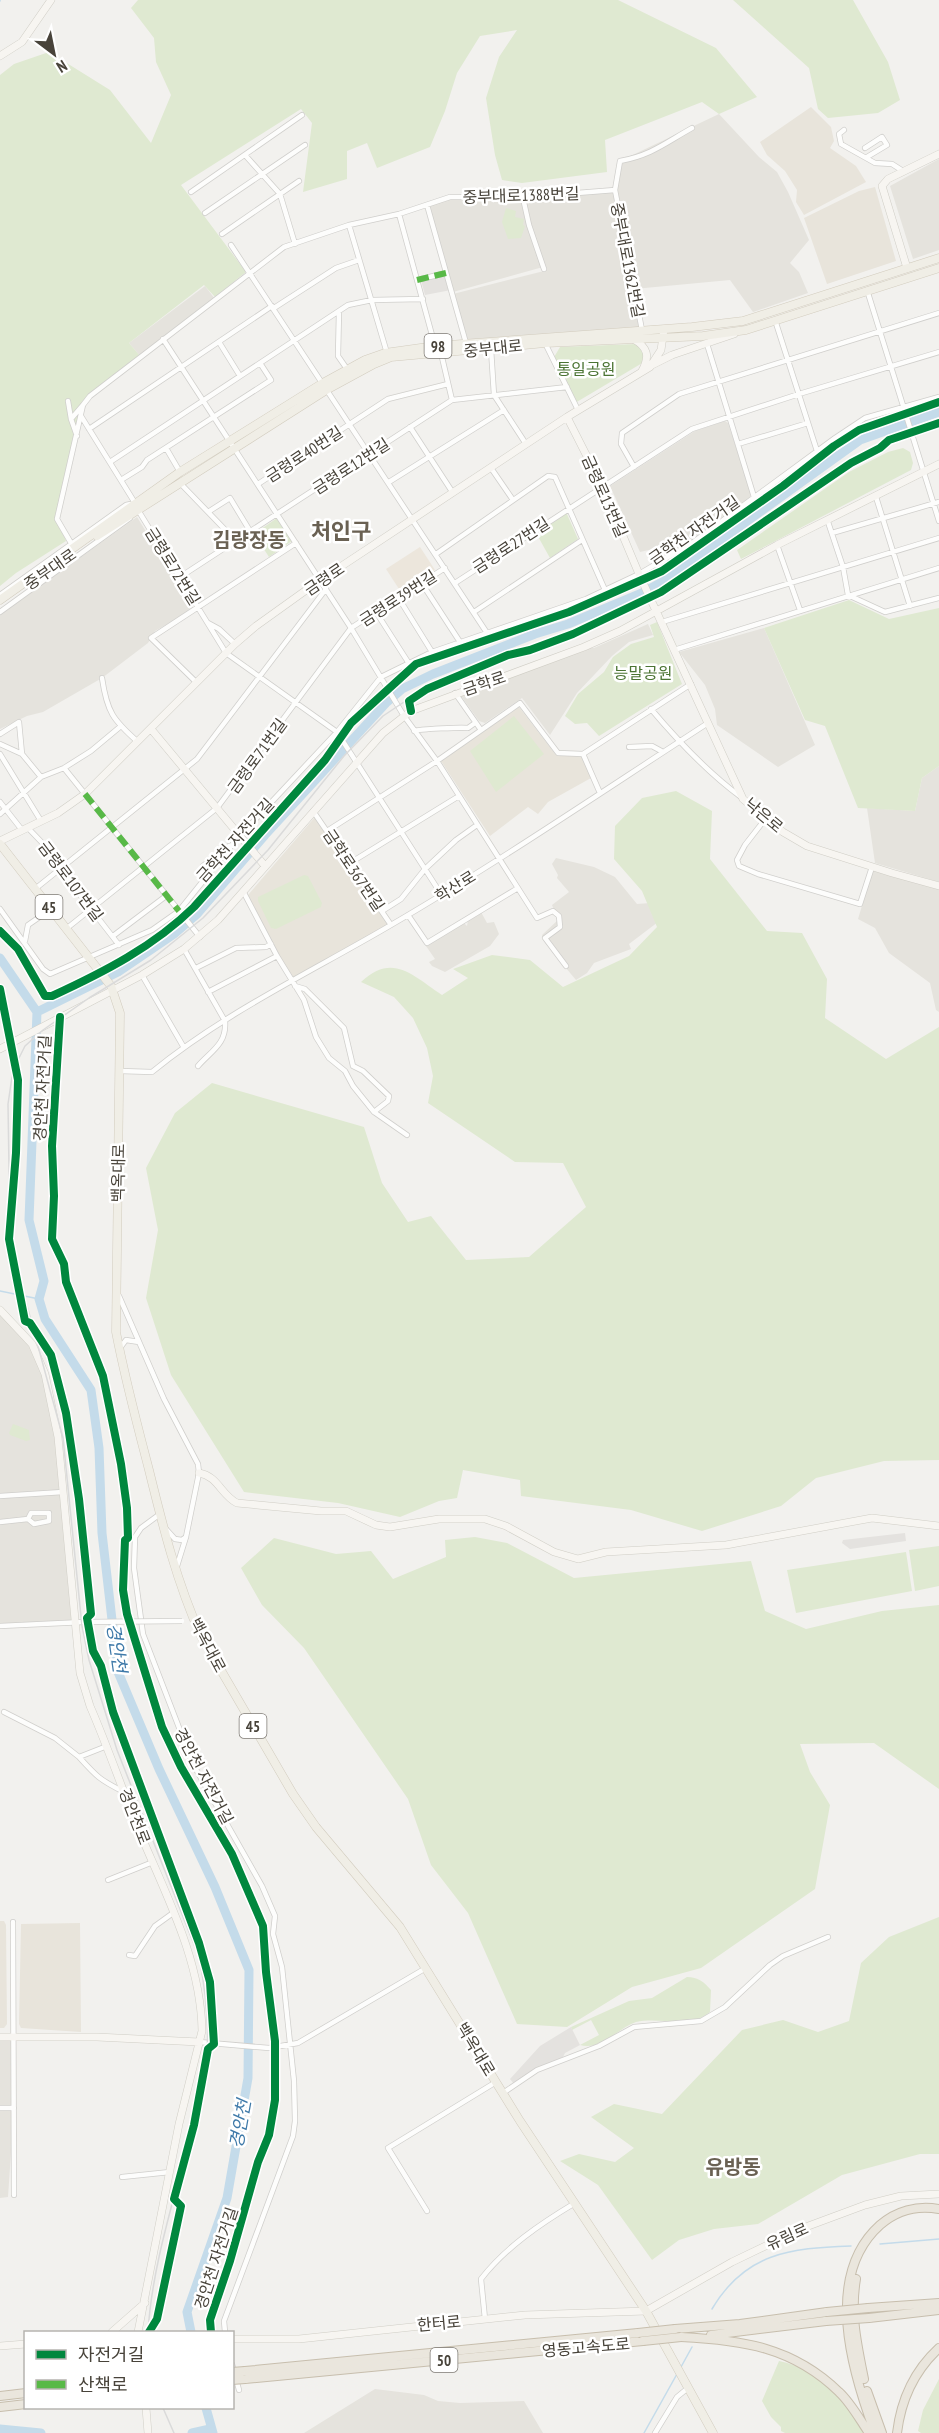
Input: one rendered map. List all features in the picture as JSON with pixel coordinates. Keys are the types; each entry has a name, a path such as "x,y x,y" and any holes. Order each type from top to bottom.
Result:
{"highway":[{"path":"875,2433 848,2334 846,2303 852,2275 867,2239 886,2220 900,2212 915,2208 939,2211"},
{"path":"882,2433 865,2384 853,2325 852,2304 861,2260 870,2242 888,2223 902,2215 939,2211"},
{"path":"898,2306 939,2295"},
{"name":"영동고속도로","path":"234,2379 245,2375 640,2337 681,2337 868,2308 939,2303"},
{"name":"영동고속도로","path":"640,2337 675,2329 827,2316 869,2318 939,2310"},
{"path":"681,2337 743,2342 771,2349 795,2359 819,2374 841,2393 870,2433"},
{"path":"897,2433 899,2414 907,2392 917,2372 939,2348"},
{"name":"영동고속도로","path":"234,2372 245,2375"},
{"path":"0,2396 24,2393"},
{"path":"0,2407 24,2404"}],"main road":[{"path":"0,56 22,42 51,0"},
{"path":"907,268 882,186 888,179 939,153"},
{"name":"중부대로","path":"326,386 391,357 545,343 631,338 743,321 939,258"},
{"name":"중부대로","path":"137,506 180,483 233,445 326,386 347,369 387,353 466,343 642,330 703,336 746,330 939,268"},
{"name":"금령로","path":"0,842 58,813 85,795 235,644 256,626 320,581 567,417 650,367 672,355 746,330"},
{"path":"650,367 662,350 664,333"},
{"path":"631,338 642,344 647,352 647,361 640,373"},
{"name":"금령로13번길","path":"567,417 602,486 657,612"},
{"name":"중부대로","path":"0,602 137,506 180,472 233,445"},
{"name":"금학로","path":"3,1047 142,975 200,937 315,814 356,762 403,714 454,693 584,647 657,612 777,545 828,522 939,464"},
{"name":"낙은로","path":"657,612 743,799 783,832 807,846 939,886"},
{"path":"151,729 240,839 265,865"},
{"name":"백옥대로","path":"0,842 99,970 112,989 120,1012 116,1332 175,1572 201,1636 293,1794 316,1827 400,1927 503,2093 646,2311 686,2385"},
{"name":"경안천로","path":"0,1310 32,1344 45,1374 58,1437 80,1673 90,1706 173,1913 198,1990 202,2015 202,2042 170,2172 138,2331"},
{"path":"199,1473 214,1479 228,1497 237,1503 321,1511 346,1511 376,1525 390,1527 439,1519 485,1518 506,1526 554,1552 578,1560 606,1552 726,1545 872,1518 939,1526"},
{"path":"0,2037 97,2037 202,2042"},
{"name":"유림로","path":"646,2311 732,2262 803,2228 865,2205 901,2196 939,2194"},
{"path":"112,2331 145,2303"},
{"name":"한터로","path":"234,2339 299,2338 525,2315 646,2311"},
{"path":"0,2346 24,2344"},
{"name":"45","path":"686,2385 713,2433"},
{"path":"146,2409 148,2433"}],"street":[{"path":"190,192 302,115"},
{"path":"615,190 620,161 656,151 692,128"},
{"path":"844,130 839,134 842,144 875,163 892,164 903,171"},
{"path":"865,148 884,135 887,145 867,158"},
{"path":"205,213 305,145"},
{"path":"245,155 280,194 295,244"},
{"path":"222,234 299,181"},
{"name":"중부대로1388번길","path":"70,419 90,396 284,247 349,225 399,214 450,197 523,198 615,190"},
{"name":"중부대로1362번길","path":"615,190 642,330"},
{"path":"523,198 529,225 544,269"},
{"path":"427,205 466,343"},
{"path":"399,214 435,346"},
{"path":"349,225 387,353"},
{"name":"금령로40번길","path":"231,245 414,520"},
{"path":"89,429 273,307 336,268 359,260"},
{"path":"417,280 446,273"},
{"path":"867,290 915,447 936,503 939,521"},
{"path":"110,462 348,305 372,300 423,299"},
{"path":"339,311 338,356 347,369"},
{"path":"634,467 621,444 622,433 679,394 939,313"},
{"path":"775,320 818,451"},
{"path":"164,339 351,628 403,714 537,918 553,910 559,916 560,927 545,939 566,966"},
{"path":"219,342 240,376"},
{"path":"545,343 578,410"},
{"path":"707,344 754,497"},
{"path":"491,349 494,395 526,444"},
{"path":"568,508 692,429 939,352"},
{"path":"441,353 452,400"},
{"path":"121,480 165,448 271,380 260,363"},
{"name":"금령로40번길","path":"258,484 388,399 448,384"},
{"name":"금령로12번길","path":"180,577 452,400 567,387"},
{"path":"0,909 43,969 50,974 152,930 180,914 240,839 337,732 381,677 432,652 586,599 640,576 692,543 865,418 939,397"},
{"path":"68,401 70,419 77,436"},
{"path":"71,543 57,519 83,405"},
{"path":"389,482 504,410"},
{"name":"금령로72번길","path":"81,416 226,653"},
{"path":"738,444 808,423"},
{"path":"410,427 453,493"},
{"path":"165,448 180,472"},
{"path":"491,468 513,500"},
{"name":"금령로27번길","path":"436,554 548,476 555,477 605,590"},
{"path":"180,483 236,541"},
{"path":"876,497 910,606"},
{"path":"208,512 230,498 250,531"},
{"path":"832,533 936,503"},
{"path":"0,595 126,505 137,506 127,521 0,612"},
{"name":"금령로27번길","path":"455,583 568,508"},
{"name":"금령로39번길","path":"414,520 487,633"},
{"path":"828,522 843,567 848,595"},
{"path":"662,622 939,538"},
{"path":"474,612 582,540"},
{"path":"197,683 151,638 296,543"},
{"path":"777,545 800,610"},
{"name":"금령로39번길","path":"351,628 445,568"},
{"path":"674,650 939,568"},
{"path":"422,582 460,642"},
{"path":"35,889 197,759 326,589"},
{"path":"848,595 885,612 939,598"},
{"path":"398,597 432,652"},
{"path":"376,612 408,662"},
{"name":"금령로72번길","path":"208,623 235,644"},
{"path":"295,703 351,628"},
{"name":"금령로71번길","path":"226,653 337,732"},
{"path":"102,678 104,695 111,715 138,742"},
{"path":"327,831 436,761 520,703 558,753 583,754 691,684"},
{"path":"454,693 481,730"},
{"name":"금령로71번길","path":"66,929 217,808 295,703"},
{"path":"651,709 679,742 722,783 743,799"},
{"path":"0,735 19,722 22,754"},
{"path":"414,731 468,728 475,723"},
{"name":"학산로","path":"120,1071 152,1072 183,1046 408,915 499,859 708,723"},
{"path":"0,814 41,777 64,768 91,751 121,726"},
{"path":"337,732 441,894"},
{"path":"0,744 22,754 41,777"},
{"path":"629,747 652,746 663,752"},
{"path":"0,754 41,821"},
{"path":"583,754 600,793"},
{"path":"0,766 7,766"},
{"path":"64,768 200,937"},
{"path":"350,863 459,796"},
{"path":"0,802 25,829"},
{"name":"금학로367번길","path":"315,814 391,925"},
{"path":"766,818 742,850 737,860 739,866 758,874 860,904 872,867"},
{"path":"382,911 401,899 425,869 456,840 477,825"},
{"name":"금령로107번길","path":"25,829 51,852 60,870 119,945"},
{"path":"203,866 240,839"},
{"path":"408,915 427,943 518,888"},
{"path":"243,891 277,956 296,986 329,1058 345,1071 353,1086 374,1112 407,1135"},
{"path":"113,936 166,896"},
{"path":"25,941 28,925 51,909"},
{"path":"196,968 236,948 266,947 271,944"},
{"path":"184,949 225,1021 225,1029 219,1046 198,1066"},
{"path":"208,992 277,956"},
{"path":"142,975 183,1046"},
{"path":"296,986 305,989 344,1028 353,1066"},
{"path":"345,1071 353,1066"},
{"path":"353,1066 363,1071 388,1096 388,1101 374,1112"},
{"path":"115,1285 164,1399 196,1457 199,1473 186,1537 175,1572"},
{"path":"120,1350 121,1344 126,1340 139,1342"},
{"path":"0,1496 64,1492"},
{"path":"0,1522 28,1519 34,1524 46,1523 49,1521 50,1513 31,1513 28,1519"},
{"path":"160,1514 141,1528 135,1537 134,1568 142,1634 193,1764 248,1859 275,1916 273,1934 282,1966 295,2121 293,2136 224,2322 225,2331"},
{"path":"162,1524 175,1539 182,1540 186,1537"},
{"path":"0,1626 182,1620 193,1617"},
{"path":"4,1712 38,1728 79,1757 97,1777 113,1789 126,1793"},
{"path":"79,1757 107,1746"},
{"path":"108,1880 153,1862"},
{"path":"129,1955 135,1956 155,1926 173,1913"},
{"path":"13,1922 14,2195"},
{"path":"503,2093 537,2070 599,2046 634,2027 701,2021 725,2007 770,1965 783,1956 828,1937"},
{"path":"202,2042 269,2048 288,2045 309,2038 426,1968"},
{"path":"427,2211 388,2148 496,2082"},
{"path":"0,2108 14,2108"},
{"path":"122,2177 170,2172"},
{"path":"485,2319 481,2279 496,2259 544,2221 575,2204"},
{"path":"234,2371 239,2390"},
{"path":"655,2433 686,2385"}],"shaded area":[{"path":"811,107 831,127 834,141 830,148 856,166 866,182 804,215 796,202 797,190 785,171 767,155 760,142"},
{"path":"719,114 759,157 777,172 788,192 809,240 790,263 799,272 808,293 753,312 730,280 634,289 642,330 467,342 453,294 544,271 543,267 453,292 427,205 450,197 523,198 615,190 620,161"},
{"path":"939,159 939,250 913,259 890,186"},
{"path":"875,187 896,261 827,284 804,218 859,191"},
{"path":"446,274 451,290 425,295 421,280"},
{"path":"205,286 215,299 141,357 129,343"},
{"path":"725,421 728,423 751,493 750,497 671,553 654,562 653,549 640,552 610,486 695,431"},
{"path":"137,517 194,609 155,631 148,643 102,678 43,712 27,716 0,729 0,615"},
{"path":"420,547 435,570 401,592 386,569"},
{"path":"648,624 653,635 629,642 612,656 577,693 550,735 522,698 485,723 479,721 461,696 588,648 594,648"},
{"path":"764,628 815,745 778,767 717,725 715,709 705,685 679,652"},
{"path":"519,707 556,755 582,756 591,778 548,802 538,814 528,807 490,836 441,761"},
{"path":"939,766 939,882 875,863 867,808 915,811 922,778"},
{"path":"315,817 391,925 292,981 248,895"},
{"path":"556,858 594,867 615,877 637,904 650,903 658,922 629,944 631,949 594,963 587,973 576,980 545,943 542,935 558,920 552,905 569,892 557,878 558,875 552,864"},
{"path":"873,869 939,888 939,1012 936,1010 930,983 889,953 875,928 858,919"},
{"path":"481,912 487,923 494,922 499,934 490,946 445,972 432,966 429,962 435,959 426,946 464,923 467,926 468,920"},
{"path":"0,1310 30,1342 45,1374 64,1492 75,1623 0,1626"},
{"path":"905,1533 906,1541 850,1549 842,1543 843,1540"},
{"path":"0,1921 4,1921 6,1925 7,2024 4,2028 0,2028"},
{"path":"80,1923 81,2032 21,2028 19,2024 21,1924"},
{"path":"571,2027 580,2045 514,2084 510,2079 540,2046"},
{"path":"0,2038 14,2038 14,2108 8,2197 0,2198"},
{"path":"375,2389 424,2395 438,2401 460,2403 524,2401 543,2433 304,2433"}],"green space":[{"path":"138,0 618,0 716,48 757,97 719,114 702,102 605,140 607,172 522,183 502,180 495,155 486,98 499,57 517,30 480,36 457,73 430,147 377,168 367,143 347,151 347,179 303,192 312,123 301,109 181,185 246,272 215,297 204,285 129,343 141,357 90,396 83,405 57,519 66,541 0,586 0,75 14,64 49,52 110,90 151,143 171,95 156,62 154,38 131,8"},
{"path":"733,0 853,0 888,62 900,100 878,113 828,118 818,109 809,68"},
{"path":"506,208 516,211 515,217 524,219 523,225 525,226 521,238 508,239 502,222"},
{"name":"통일공원","path":"636,344 643,347 644,362 575,403 553,359 560,347"},
{"path":"903,448 910,452 913,463 911,470 741,559 737,550 849,472 888,452"},
{"path":"566,512 578,539 550,558 536,533"},
{"path":"277,518 292,541 269,557 254,534"},
{"path":"849,600 889,619 939,608 939,766 922,778 915,811 858,808 825,726 805,720 764,628"},
{"name":"능말공원","path":"657,622 682,684 599,736 587,723 575,724 565,716 578,694 604,672 613,657 631,644 654,637 650,625"},
{"path":"514,716 544,754 496,792 470,751"},
{"path":"676,791 712,811 710,859 767,931 802,933 827,979 825,1018 886,1059 939,1027 939,1460 884,1461 816,1478 781,1506 702,1531 631,1510 521,1496 520,1480 463,1470 457,1498 439,1501 400,1517 338,1503 244,1492 171,1375 146,1298 158,1230 146,1168 175,1113 212,1083 364,1127 382,1183 408,1222 431,1216 466,1260 529,1257 586,1207 563,1163 515,1162 428,1103 433,1076 427,1048 413,1018 394,997 361,982 372,973 393,968 403,970 442,995 468,978 453,969 492,955 530,960 563,987 629,956 657,927 642,891 614,859 615,826 642,798"},
{"path":"304,875 308,876 322,903 321,907 276,929 271,928 258,897"},
{"path":"13,1424 29,1430 30,1440 26,1441 10,1435"},
{"path":"475,1537 507,1543 574,1578 751,1561 765,1611 806,1629 882,1611 939,1605 939,1789 874,1743 800,1744 810,1772 830,1805 815,1889 701,1968 632,1987 567,2027 517,2024 468,1913 431,1865 408,1799 304,1648 262,1605 241,1568 274,1538 336,1554 371,1551 393,1579 446,1557 445,1540"},
{"path":"939,1546 939,1586 915,1591 909,1550"},
{"path":"906,1552 912,1591 796,1613 787,1570"},
{"path":"939,1917 939,2154 920,2154 842,2175 758,2224 714,2229 679,2240 652,2260 598,2185 560,2161 579,2154 615,2162 634,2148 591,2117 614,2104 662,2114 742,2030 783,2020 818,2032 849,2021 861,1963 889,1937"},
{"path":"687,1977 700,1980 711,1990 710,2012 693,2020 636,2022 595,2045 580,2045 599,2035 591,2020 572,2030 571,2027 629,2001 652,1998"},
{"path":"779,2361 806,2371 829,2388 867,2433 785,2433 781,2431 781,2427 771,2417 762,2401"},
{"path":"939,2379 939,2433 921,2433 918,2431 923,2410"}],"waterway":[{"path":"37,1012 118,972 174,934 197,914 265,835 387,702 402,689 433,674 535,634 568,624 642,593 664,581 860,440 939,412"},
{"name":"경안천","path":"0,958 37,1012 29,1220 44,1281 39,1299 45,1319 91,1390 99,1448 102,1533 118,1672 159,1769 215,1887 249,1970 248,2078 227,2198 187,2312 191,2331"},
{"path":"0,1291 39,1299"},
{"path":"880,2244 939,2239"},
{"path":"712,2309 725,2290 739,2276 754,2265 771,2257 808,2249 851,2246"},
{"path":"681,2367 692,2347"},
{"path":"644,2433 677,2374"},
{"name":"경안천","path":"206,2409 213,2433"},
{"path":"0,2429 41,2433"},
{"path":"192,2433 210,2429"}],"tram line":[{"path":"148,2331 159,2256 205,2079 206,2002 199,1957 117,1750 89,1660 82,1626 63,1438 23,1291 10,1232 8,1104 13,1070 25,1046 43,1030 89,998 151,960 203,918 268,850 344,756 383,716 407,700 434,688 615,617 665,590 841,469 881,447 939,424"},
{"path":"163,2409 174,2433"}],"marked path":[{"path":"417,280 446,273"},
{"path":"85,794 179,911"}],"cycle path":[{"name":"금학천 자전거길","path":"0,931 18,949 45,996 52,996 127,958 162,934 194,907 325,760 351,723 416,664 569,612 662,571 859,430 939,402"},
{"path":"411,711 409,701 427,689 508,655 530,650 573,634 661,592 851,463 880,448 889,440 939,423"},
{"path":"0,989 18,1080 16,1153 9,1239 25,1321 30,1323 51,1355 66,1413 79,1499 91,1614 87,1618 93,1651 101,1666 113,1712 199,1943 210,1982 214,2044 208,2049 194,2125 174,2199 181,2206 157,2319 150,2331"},
{"name":"경안천 자전거길","path":"60,1017 52,1146 54,1196 52,1239 64,1264 66,1282 103,1376 121,1464 127,1508 128,1538 125,1540 123,1590 127,1614 162,1727 181,1767 232,1854 263,1926 275,2041 275,2100 269,2135 258,2162 230,2261 210,2320 211,2331"}],"district":[{"name":"처인구","path":"341,531"},
{"name":"김량장동","path":"249,540"},
{"name":"유방동","path":"733,2167"}]}
